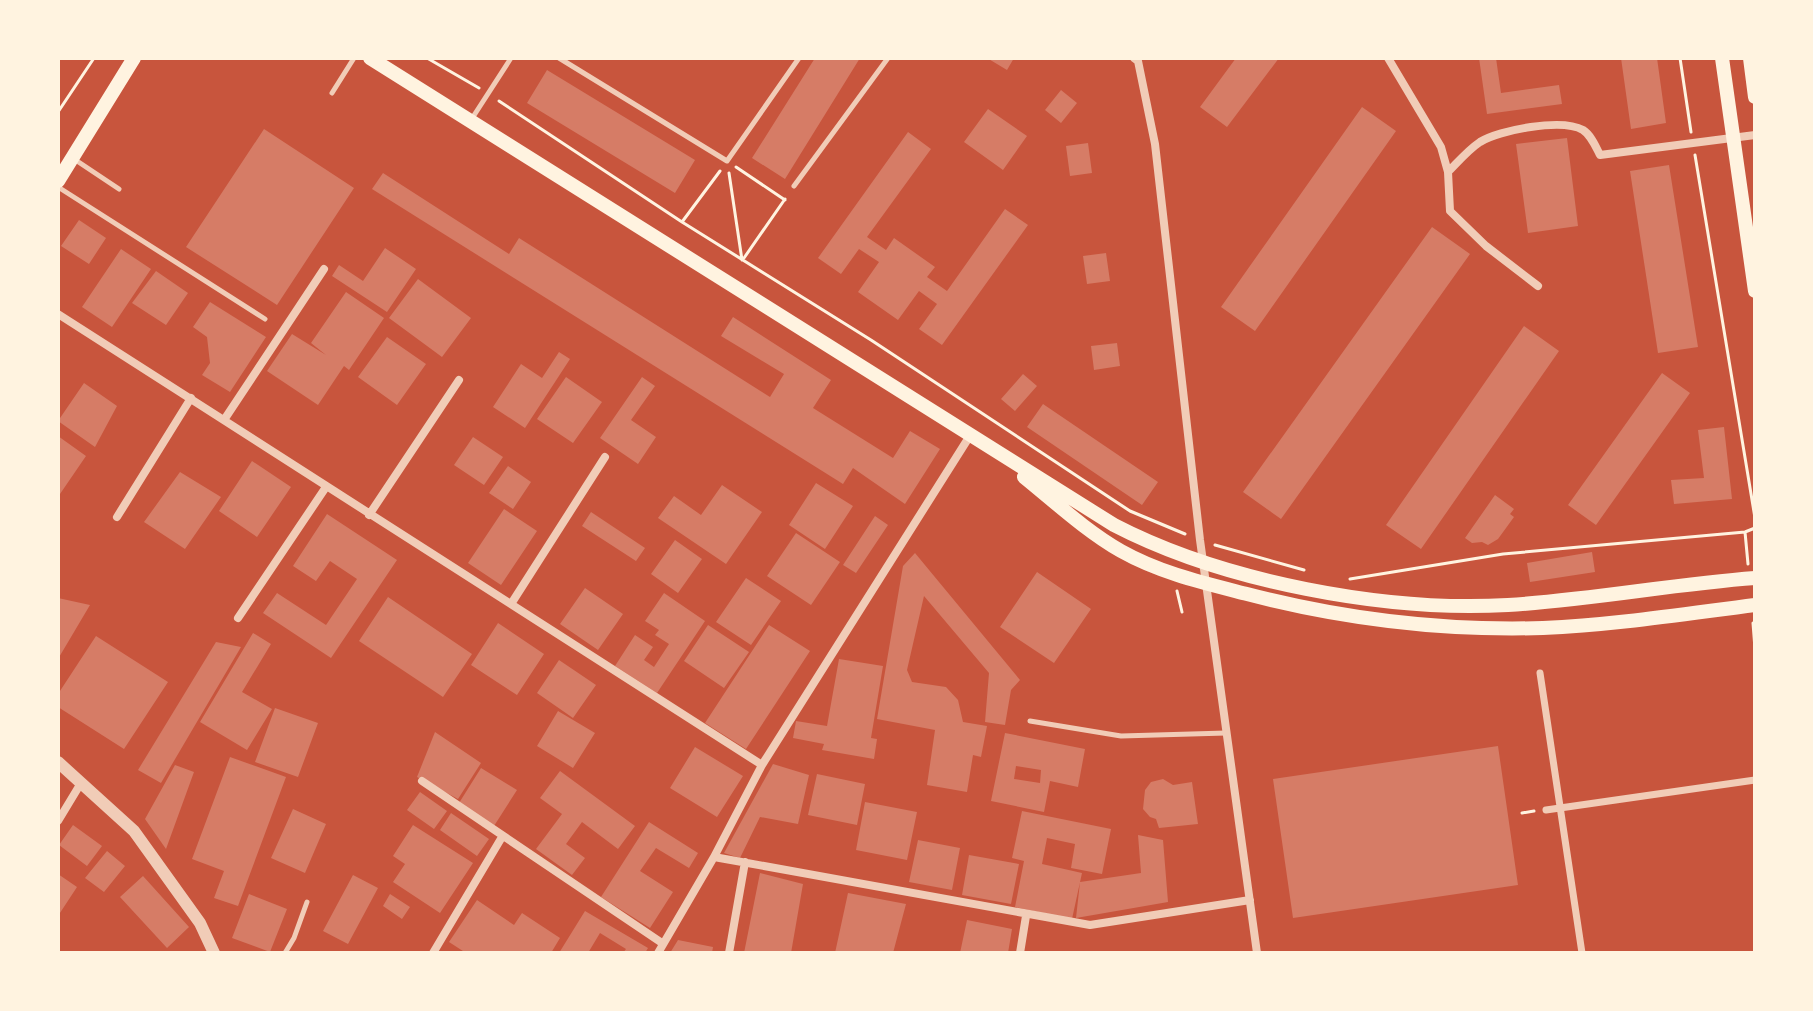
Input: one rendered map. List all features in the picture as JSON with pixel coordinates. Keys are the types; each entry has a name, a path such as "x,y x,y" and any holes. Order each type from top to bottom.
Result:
{"main road":[{"path":"58,181 134,58"},
{"path":"370,58 1114,525 1159,546 1203,561 1326,592 1454,605 1519,604 1755,578"},
{"path":"1722,58 1755,291"},
{"path":"1750,58 1755,97"},
{"path":"971,434 1107,542 1152,565 1206,584 1341,614 1409,623 1544,628 1613,623 1755,605"}],"street":[{"path":"1388,58 1441,147 1448,172 1450,211 1486,246 1538,286"},
{"path":"1138,59 1155,144 1200,540 1257,953"},
{"path":"1448,172 1478,143 1498,133 1562,124 1583,130 1600,155 1755,135"},
{"path":"224,420 324,269"},
{"path":"58,314 762,765"},
{"path":"369,515 459,380"},
{"path":"117,517 191,398"},
{"path":"658,953 714,857 762,765 971,434"},
{"path":"511,604 605,457"},
{"path":"238,618 326,487"},
{"path":"1540,673 1582,953"},
{"path":"58,762 134,831 200,923 214,953"},
{"path":"1546,810 1755,780"},
{"path":"422,781 662,943"},
{"path":"58,821 81,783"},
{"path":"433,953 502,837"},
{"path":"714,857 1026,916 1090,925 1250,900"},
{"path":"729,953 745,862"},
{"path":"1020,953 1026,916"}],"lane":[{"path":"332,93 354,58"},
{"path":"470,121 511,58"},
{"path":"559,58 727,161 799,58"},
{"path":"794,186 888,58"},
{"path":"73,158 119,189"},
{"path":"58,187 265,319"},
{"path":"1030,721 1121,736 1227,733"},
{"path":"285,953 307,902"}],"path":[{"path":"58,112 94,58"},
{"path":"427,58 488,93 1130,511 1200,540 1312,572"},
{"path":"1680,58 1755,518"},
{"path":"682,222 727,161"},
{"path":"727,161 785,200"},
{"path":"727,161 742,260"},
{"path":"742,260 794,186"},
{"path":"1341,580 1503,554 1745,532 1755,528"}],"building":[{"path":"815,58 860,58 785,179 752,158"},
{"path":"987,58 1014,58 1007,70"},
{"path":"1236,58 1279,58 1227,127 1200,107"},
{"path":"1479,58 1496,58 1501,93 1559,85 1562,104 1487,114"},
{"path":"1621,58 1657,58 1666,123 1631,129"},
{"path":"547,70 695,160 675,193 527,103"},
{"path":"1061,90 1077,103 1061,123 1045,110"},
{"path":"1362,107 1396,131 1255,331 1221,307"},
{"path":"988,109 1027,136 1003,170 964,142"},
{"path":"264,129 354,188 277,305 186,247"},
{"path":"908,132 931,149 867,237 886,250 894,238 935,267 927,277 947,291 1005,209 1028,225 942,345 919,329 937,304 919,291 898,320 858,292 879,262 859,249 841,274 818,258"},
{"path":"1567,138 1578,226 1528,233 1516,144"},
{"path":"1088,143 1092,173 1070,176 1066,146"},
{"path":"1669,165 1698,347 1658,353 1630,171"},
{"path":"383,173 509,254 519,238 770,397 784,374 721,336 733,317 831,380 813,408 893,458 910,431 940,449 905,504 853,468 843,484 372,189"},
{"path":"79,220 106,238 89,264 61,246"},
{"path":"1432,227 1470,254 1281,519 1243,492"},
{"path":"385,248 416,269 387,312 332,276 339,265 363,281"},
{"path":"121,249 151,269 112,327 82,307"},
{"path":"1106,253 1110,281 1087,284 1083,256"},
{"path":"156,271 188,293 166,325 132,303"},
{"path":"418,279 471,318 442,357 389,318"},
{"path":"346,292 384,318 349,370 344,366 318,405 267,371 292,334 326,355 311,343"},
{"path":"210,302 266,337 230,392 202,375 210,363 207,337 193,327"},
{"path":"1524,326 1559,351 1421,549 1386,525"},
{"path":"387,337 426,364 397,405 358,377"},
{"path":"1117,343 1120,366 1094,370 1091,346"},
{"path":"559,352 570,359 525,428 493,407 521,364 542,378"},
{"path":"1662,373 1690,393 1596,525 1568,505"},
{"path":"1023,374 1037,386 1015,411 1001,399"},
{"path":"566,377 602,402 573,443 537,419"},
{"path":"642,377 655,386 631,420 656,437 638,464 600,438"},
{"path":"84,383 117,406 95,447 58,421"},
{"path":"1043,404 1158,482 1142,505 1027,427"},
{"path":"1724,427 1732,499 1674,504 1671,480 1704,478 1698,430"},
{"path":"58,436 86,456 60,494 58,492"},
{"path":"473,437 503,457 484,485 454,465"},
{"path":"252,461 291,487 257,537 219,511"},
{"path":"508,466 531,482 513,509 489,493"},
{"path":"180,472 221,497 185,549 144,522"},
{"path":"816,483 853,506 825,549 789,525"},
{"path":"722,485 762,512 726,564 658,518 674,496 701,515"},
{"path":"1495,495 1514,509 1510,514 1514,517 1498,539 1488,545 1472,543 1465,538"},
{"path":"504,509 537,531 501,585 468,563"},
{"path":"591,512 645,548 636,561 582,526"},
{"path":"327,514 397,560 331,658 263,613 277,593 326,625 357,579 330,561 316,581 293,566"},
{"path":"875,516 888,525 856,573 843,565"},
{"path":"796,533 840,562 811,605 767,576"},
{"path":"675,540 702,559 678,593 651,574"},
{"path":"1592,552 1595,572 1530,582 1527,563"},
{"path":"915,553 1020,680 1011,690 1005,725 985,722 989,673 924,596 907,670 912,682 946,687 958,700 963,722 987,726 981,757 973,755 967,792 927,785 935,730 877,719 903,566"},
{"path":"1037,572 1091,609 1054,663 1000,627"},
{"path":"746,578 781,601 751,645 716,622"},
{"path":"585,588 623,614 598,650 560,624"},
{"path":"664,593 705,621 657,693 615,666 635,635 653,647 644,660 654,667 669,644 655,635 659,630 645,621"},
{"path":"388,597 472,654 443,697 359,641"},
{"path":"58,598 90,605 58,659"},
{"path":"498,623 544,654 517,695 471,665"},
{"path":"708,625 749,652 724,688 684,661"},
{"path":"769,625 810,651 746,749 705,723"},
{"path":"253,633 271,644 242,692 272,709 247,750 200,722"},
{"path":"96,636 168,682 124,749 58,707 58,694"},
{"path":"216,642 241,647 161,783 138,770"},
{"path":"839,659 883,666 871,738 877,739 874,759 822,750 824,744 793,738 796,721 827,726"},
{"path":"559,660 596,685 573,718 537,693"},
{"path":"275,708 318,723 298,777 255,762"},
{"path":"558,711 595,733 573,768 537,746"},
{"path":"435,732 481,763 458,799 417,777"},
{"path":"1005,733 1085,749 1078,787 1050,781 1044,812 991,801","holes":["1016,766 1041,770 1040,783 1014,779"]},
{"path":"1498,746 1518,885 1293,918 1273,779"},
{"path":"695,747 743,776 717,817 670,788"},
{"path":"230,757 286,777 238,906 214,898 224,871 192,859"},
{"path":"773,764 809,775 798,824 760,817 740,858 724,853"},
{"path":"175,765 194,772 166,849 145,819"},
{"path":"481,768 517,790 494,826 459,803"},
{"path":"560,771 635,826 618,849 582,822 566,844 585,858 572,875 536,849 562,814 540,798"},
{"path":"817,774 865,784 857,825 808,815"},
{"path":"1163,779 1173,785 1192,782 1198,824 1159,828 1156,819 1143,809 1145,790 1151,782"},
{"path":"420,792 447,811 434,829 407,810"},
{"path":"865,802 917,812 907,860 856,850"},
{"path":"293,809 326,824 305,873 271,858"},
{"path":"1022,811 1111,829 1102,874 1071,868 1075,844 1047,838 1042,864 1082,873 1072,919 1015,907 1024,861 1012,858"},
{"path":"451,813 489,839 477,856 440,830"},
{"path":"649,822 698,853 689,868 656,848 640,871 673,892 650,928 601,897"},
{"path":"73,825 102,846 87,866 59,845"},
{"path":"413,825 473,863 440,913 393,882 405,864 393,856"},
{"path":"1138,835 1163,840 1168,902 1076,918 1080,882 1141,873"},
{"path":"918,840 960,848 952,890 909,882"},
{"path":"107,851 125,866 104,892 85,878"},
{"path":"969,855 1019,864 1011,904 962,895"},
{"path":"760,873 803,884 791,953 744,953"},
{"path":"58,874 77,887 58,916"},
{"path":"353,875 378,888 348,944 323,931"},
{"path":"143,876 189,927 167,948 120,897"},
{"path":"848,893 906,904 893,953 835,953"},
{"path":"249,894 287,909 270,952 232,938"},
{"path":"390,894 410,907 402,919 383,906"},
{"path":"477,900 514,925 522,913 560,938 551,953 466,953 449,942"},
{"path":"585,911 648,948 645,953 623,953 626,949 600,933 588,953 559,953"},
{"path":"967,920 1012,929 1008,953 960,953"},
{"path":"678,940 713,947 712,953 670,953"}]}
